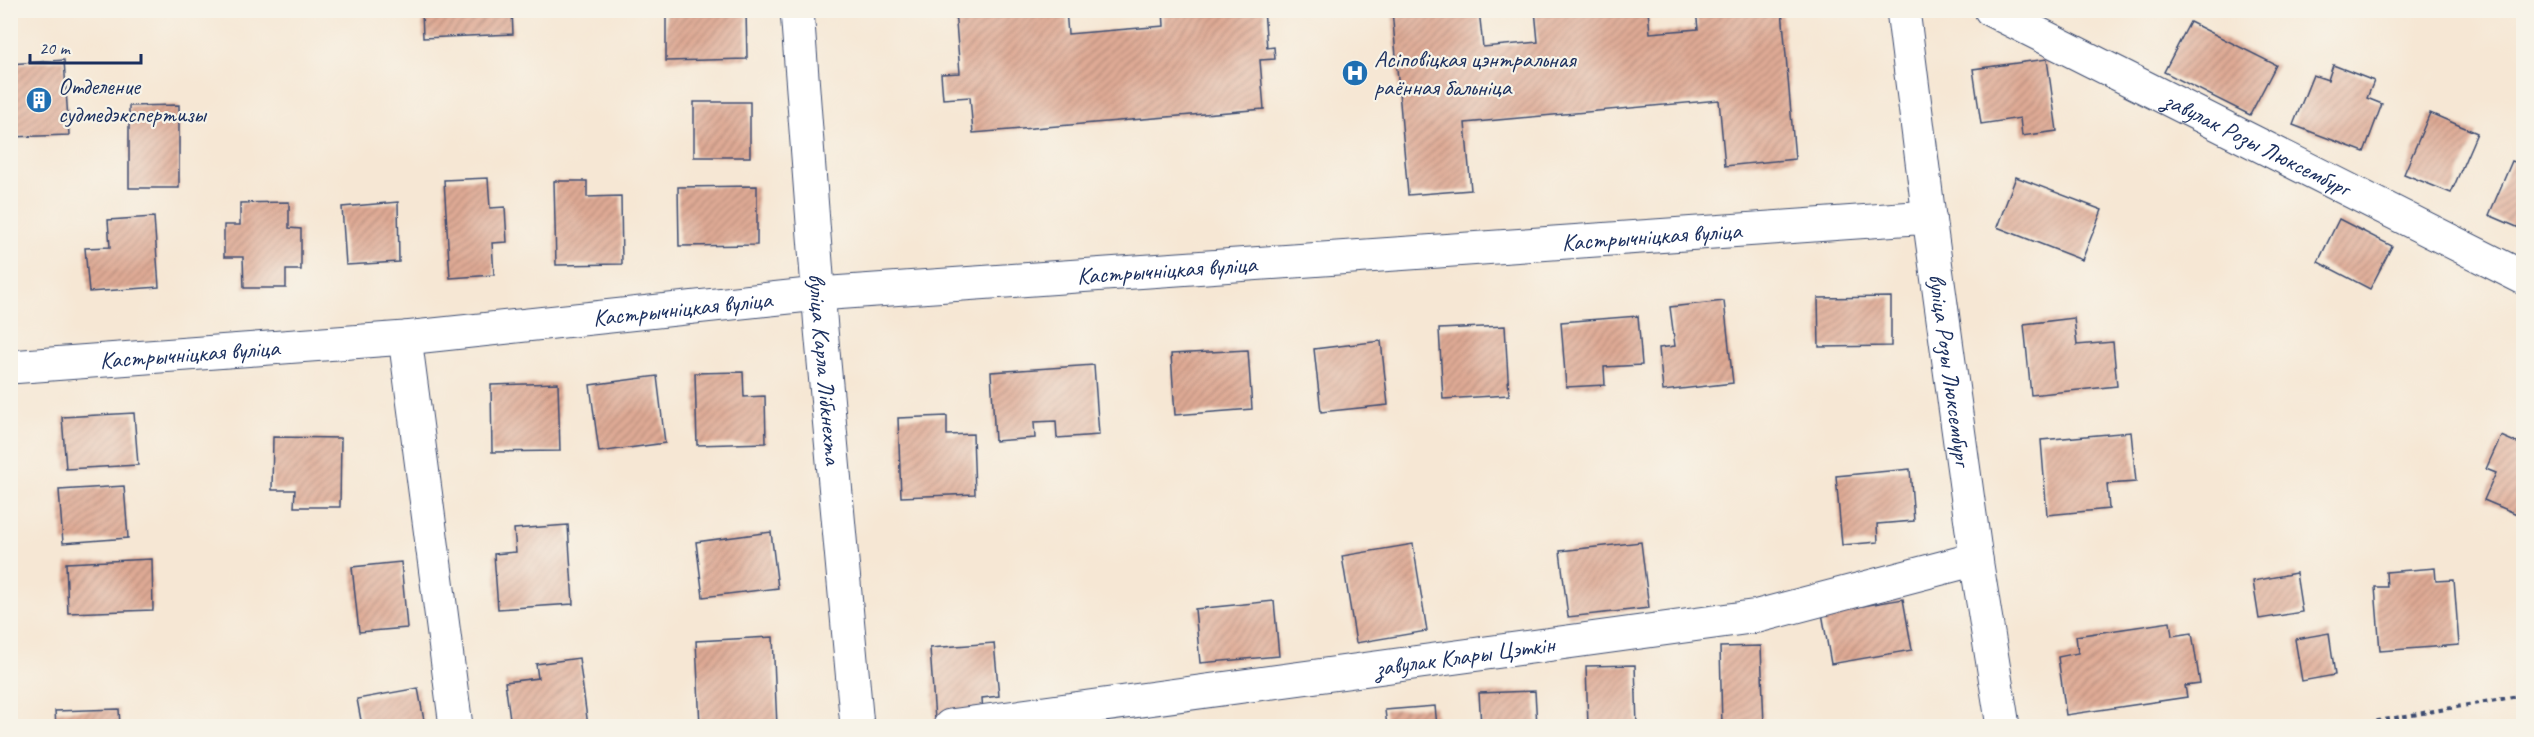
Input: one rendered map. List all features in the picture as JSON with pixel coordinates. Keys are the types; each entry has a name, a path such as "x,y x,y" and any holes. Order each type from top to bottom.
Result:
{"street":[{"name":"вуліца Карла Лібкнехта","path":"796,10 818,294 857,726"},
{"name":"вуліца Розы Люксембург","path":"1903,10 1976,559 2003,726"},
{"name":"завулак Розы Люксембург","path":"1990,10 2523,278"},
{"name":"Кастрычніцкая вуліца","path":"10,367 405,338 818,294 1929,217"},
{"path":"405,338 456,726"},
{"name":"завулак Клары Цэткін","path":"950,726 1758,616 1976,559"}],"path":[{"path":"2350,726 2523,695"}],"building":[{"path":"422,10 512,10 513,34 423,38"},
{"path":"746,10 747,59 666,61 666,11"},
{"path":"955,10 1066,10 1068,34 1164,26 1163,10 1264,10 1267,48 1274,47 1275,59 1260,60 1264,109 973,133 970,97 943,99 941,74 960,73"},
{"name":"Асіповіцкая цэнтральная раённая бальніца","path":"1392,10 1479,10 1483,47 1538,42 1535,10 1648,10 1650,33 1698,29 1696,10 1782,10 1795,159 1725,166 1719,100 1465,123 1471,190 1408,195"},
{"path":"2190,22 2276,65 2250,115 2164,72"},
{"path":"2047,59 2057,131 2022,136 2020,118 1981,124 1973,69"},
{"name":"Отделение судмедэкспертизы","path":"64,60 69,135 10,137 10,64"},
{"path":"2333,65 2374,81 2367,98 2382,104 2364,152 2293,125 2313,75 2328,80"},
{"path":"694,102 750,102 750,157 694,157"},
{"path":"179,105 179,188 129,188 129,106"},
{"path":"2430,113 2477,133 2451,193 2404,174"},
{"path":"2512,161 2524,165 2524,230 2489,215"},
{"path":"2016,177 2102,210 2082,260 1997,227"},
{"path":"488,178 490,208 505,207 507,242 492,243 494,275 450,278 444,180"},
{"path":"554,181 587,181 587,197 621,196 622,264 556,265"},
{"path":"757,186 757,245 679,246 678,187"},
{"path":"289,202 289,228 301,229 301,270 286,270 286,288 244,288 243,257 224,257 224,225 240,225 240,203"},
{"path":"398,202 399,262 346,265 342,207"},
{"path":"154,217 159,287 89,292 85,248 110,247 108,220"},
{"path":"2339,219 2392,246 2370,289 2318,262"},
{"path":"1891,297 1891,346 1819,347 1818,298"},
{"path":"1724,301 1733,383 1663,391 1659,348 1675,346 1670,307"},
{"path":"1638,316 1642,365 1604,367 1605,385 1566,387 1561,322"},
{"path":"2074,318 2077,345 2113,342 2117,386 2031,395 2024,324"},
{"path":"1505,326 1509,395 1443,399 1439,329"},
{"path":"1381,341 1388,405 1321,412 1314,349"},
{"path":"1248,350 1252,409 1175,415 1171,354"},
{"path":"1094,365 1099,435 1057,438 1056,421 1034,422 1035,438 995,441 991,372"},
{"path":"743,372 744,397 765,396 766,443 697,445 695,373"},
{"path":"657,376 665,443 599,452 590,385"},
{"path":"558,383 560,451 492,452 491,385"},
{"path":"134,413 138,465 66,469 62,417"},
{"path":"947,416 947,435 973,434 975,494 901,497 898,418"},
{"path":"2131,432 2136,482 2107,484 2109,509 2047,515 2041,440"},
{"path":"2501,436 2524,446 2524,517 2484,500 2496,473 2486,469"},
{"path":"273,437 341,438 340,507 294,507 295,490 272,490"},
{"path":"1910,469 1914,521 1877,524 1878,542 1842,545 1836,476"},
{"path":"124,486 128,538 63,543 59,490"},
{"path":"568,525 573,604 498,609 494,554 516,552 514,529"},
{"path":"771,532 778,588 703,597 696,542"},
{"path":"1641,542 1649,608 1568,617 1560,551"},
{"path":"1413,544 1427,631 1356,643 1342,556"},
{"path":"152,559 153,610 68,613 66,563"},
{"path":"401,562 407,628 359,632 352,567"},
{"path":"2435,568 2436,581 2454,580 2459,645 2380,651 2375,587 2387,587 2386,572"},
{"path":"2296,573 2302,612 2259,619 2253,581"},
{"path":"1903,599 1912,650 1831,664 1822,613"},
{"path":"1274,601 1279,656 1200,663 1195,609"},
{"path":"2170,622 2172,636 2192,633 2200,684 2185,686 2187,697 2066,715 2058,657 2078,653 2076,636"},
{"path":"2329,633 2335,675 2302,681 2295,639"},
{"path":"773,637 777,726 700,726 696,641"},
{"path":"994,643 999,696 982,698 983,716 935,720 930,648"},
{"path":"1761,646 1764,726 1722,726 1720,647"},
{"path":"579,658 588,726 511,726 505,682 538,678 536,664"},
{"path":"1635,665 1637,726 1588,726 1586,666"},
{"path":"418,688 425,726 362,726 357,699"},
{"path":"1535,691 1537,726 1481,726 1479,693"},
{"path":"1435,706 1437,726 1387,726 1385,710"},
{"path":"119,709 120,726 56,726 55,711"}],"place":[{"name":"Асіповіцкая цэнтральная раённая бальніца","path":"1355,73"},
{"name":"Отделение судмедэкспертизы","path":"39,100"}]}
